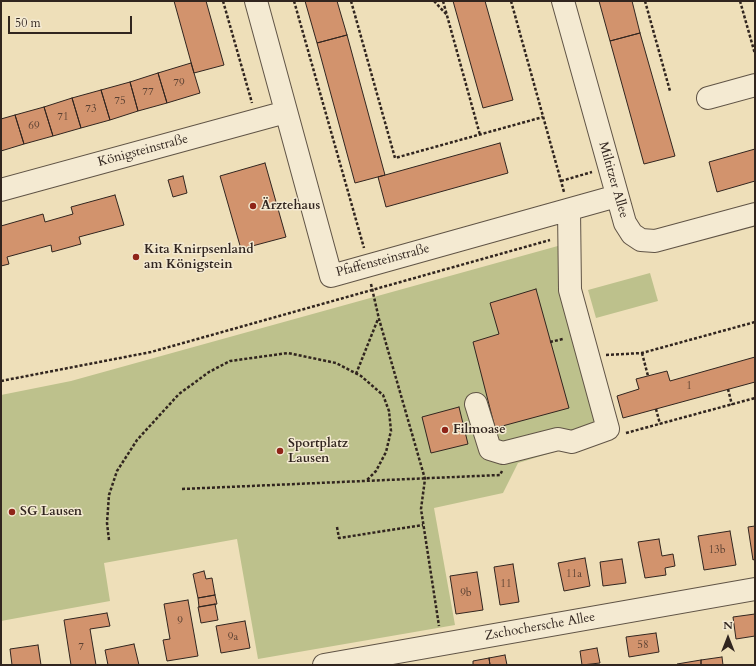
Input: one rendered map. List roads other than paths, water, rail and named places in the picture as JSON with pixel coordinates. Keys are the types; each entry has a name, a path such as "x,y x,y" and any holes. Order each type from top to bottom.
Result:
{"street":[{"name":"Pfaffensteinstraße","path":"256,1 331,276 617,196"},
{"name":"Miltitzer Allee","path":"563,1 617,196 625,223 632,234 642,240 655,241 755,214"},
{"path":"708,98 755,85"},
{"name":"Königsteinstraße","path":"1,190 286,112"},
{"path":"476,404 490,449 503,453 558,439 572,442 608,429 570,290 569,210"},
{"name":"Zschochersche Allee","path":"324,665 755,589"}],"place":[{"name":"Ärztehaus","path":"253,206"},
{"name":"Kita Knirpsenland am Königstein","path":"136,257"},
{"name":"Filmoase","path":"445,430"},
{"name":"Sportplatz Lausen","path":"280,451"},
{"name":"SG Lausen","path":"12,512"}]}
